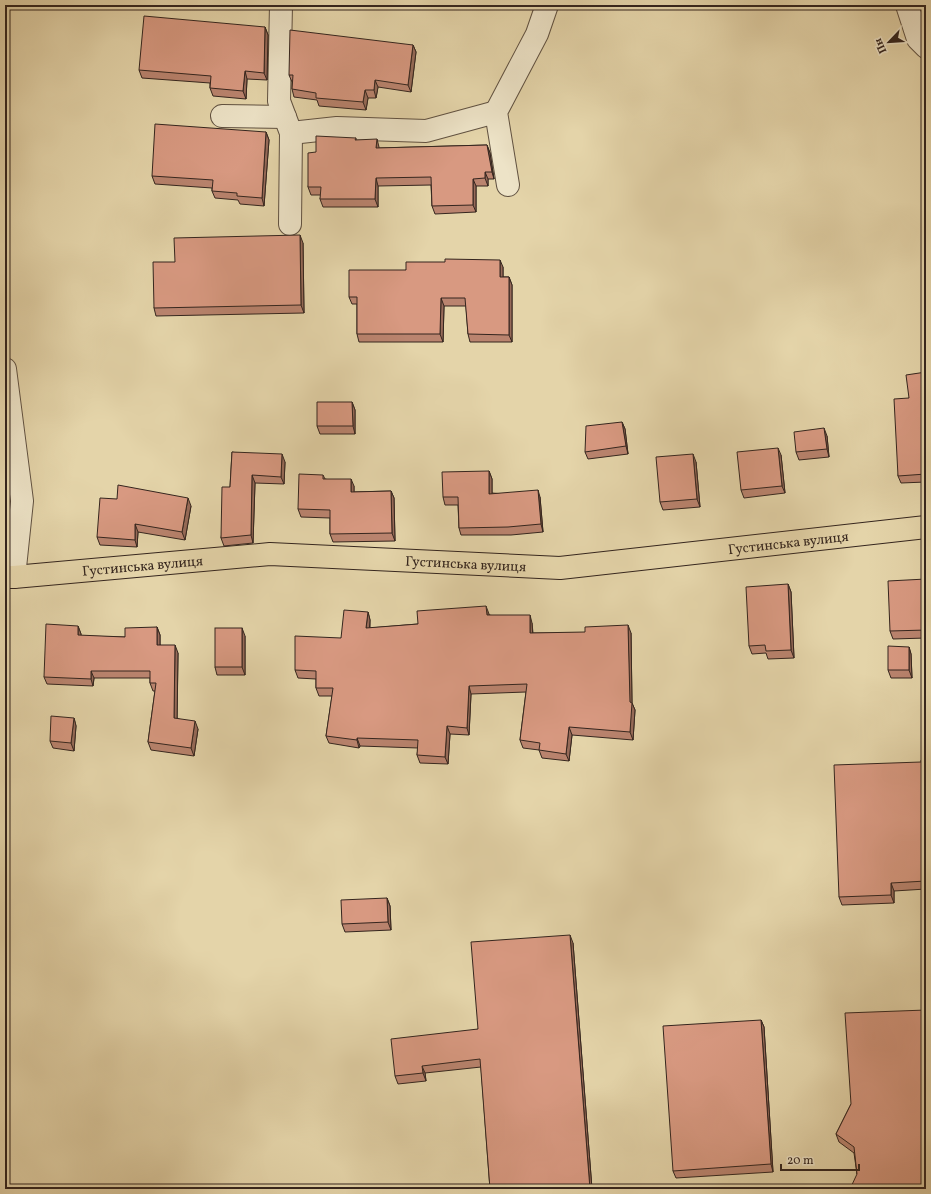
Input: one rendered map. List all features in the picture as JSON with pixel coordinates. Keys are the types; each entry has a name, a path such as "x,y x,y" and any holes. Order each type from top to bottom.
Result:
{"main road":[{"name":"Густинська вулиця","path":"10,577 270,554 560,568 926,527"}],"street":[{"path":"280,5 279,101 288,125 290,224"},
{"path":"508,185 496,112 537,34 547,5"},
{"path":"907,5 918,39 926,47"},
{"path":"222,116 288,125 426,131 496,112"},
{"path":"5,369 22,501 10,577"}],"building":[{"path":"144,16 265,27 264,73 245,71 243,91 210,88 211,76 139,70"},
{"path":"290,30 413,45 408,85 375,80 374,90 365,90 363,102 316,98 316,93 292,89 293,75 289,75"},
{"path":"155,124 266,132 262,198 237,196 237,193 212,191 213,180 152,176"},
{"path":"316,136 356,138 355,140 377,139 376,148 487,145 492,172 485,172 485,178 473,179 473,205 432,206 431,177 376,178 375,199 320,199 321,187 308,187 308,153 316,152"},
{"path":"300,235 301,305 154,308 153,262 175,262 174,238"},
{"path":"445,259 500,260 500,277 509,277 509,335 468,334 465,298 441,298 440,334 357,334 357,297 349,297 349,270 406,270 406,262 445,262"},
{"path":"926,372 926,474 898,476 894,399 909,398 906,375"},
{"path":"317,402 352,402 353,426 317,426"},
{"path":"622,422 626,446 585,452 586,426"},
{"path":"824,428 827,449 796,452 794,432"},
{"path":"778,448 782,486 741,490 737,452"},
{"path":"232,452 282,454 281,477 252,475 251,535 221,538 222,487 230,487"},
{"path":"693,454 697,499 660,502 656,457"},
{"path":"489,471 489,494 538,490 541,524 508,527 459,528 458,497 443,497 442,472"},
{"path":"299,474 323,475 323,479 351,479 351,492 391,491 392,533 330,534 330,510 298,509"},
{"path":"118,485 188,498 182,532 135,524 135,540 97,537 100,498 117,499"},
{"path":"926,579 926,630 890,631 888,581"},
{"path":"788,584 791,650 766,651 765,645 749,646 746,587"},
{"path":"486,606 487,615 530,615 530,633 585,632 585,627 628,625 630,702 632,703 630,732 569,727 566,754 539,750 540,743 520,740 527,684 469,686 467,728 447,726 445,757 417,755 418,740 357,738 357,740 326,736 333,688 316,688 316,671 295,670 295,636 341,638 344,610 368,612 366,628 418,624 417,611"},
{"path":"46,624 78,626 78,635 125,637 125,628 157,627 157,645 175,645 174,718 195,721 191,748 148,742 156,683 150,683 150,671 91,671 91,679 44,677"},
{"path":"215,628 242,628 242,667 215,667"},
{"path":"888,646 909,647 909,670 888,670"},
{"path":"51,716 74,718 71,743 50,741"},
{"path":"921,760 926,760 926,881 891,883 891,895 839,897 834,765 921,762"},
{"path":"387,898 388,922 342,924 341,900"},
{"path":"570,935 590,1189 490,1189 480,1059 422,1066 423,1073 395,1076 391,1039 478,1029 471,942"},
{"path":"926,1010 926,1189 850,1189 857,1174 854,1147 836,1134 851,1104 845,1013"},
{"path":"761,1020 771,1164 673,1171 663,1026"}]}
